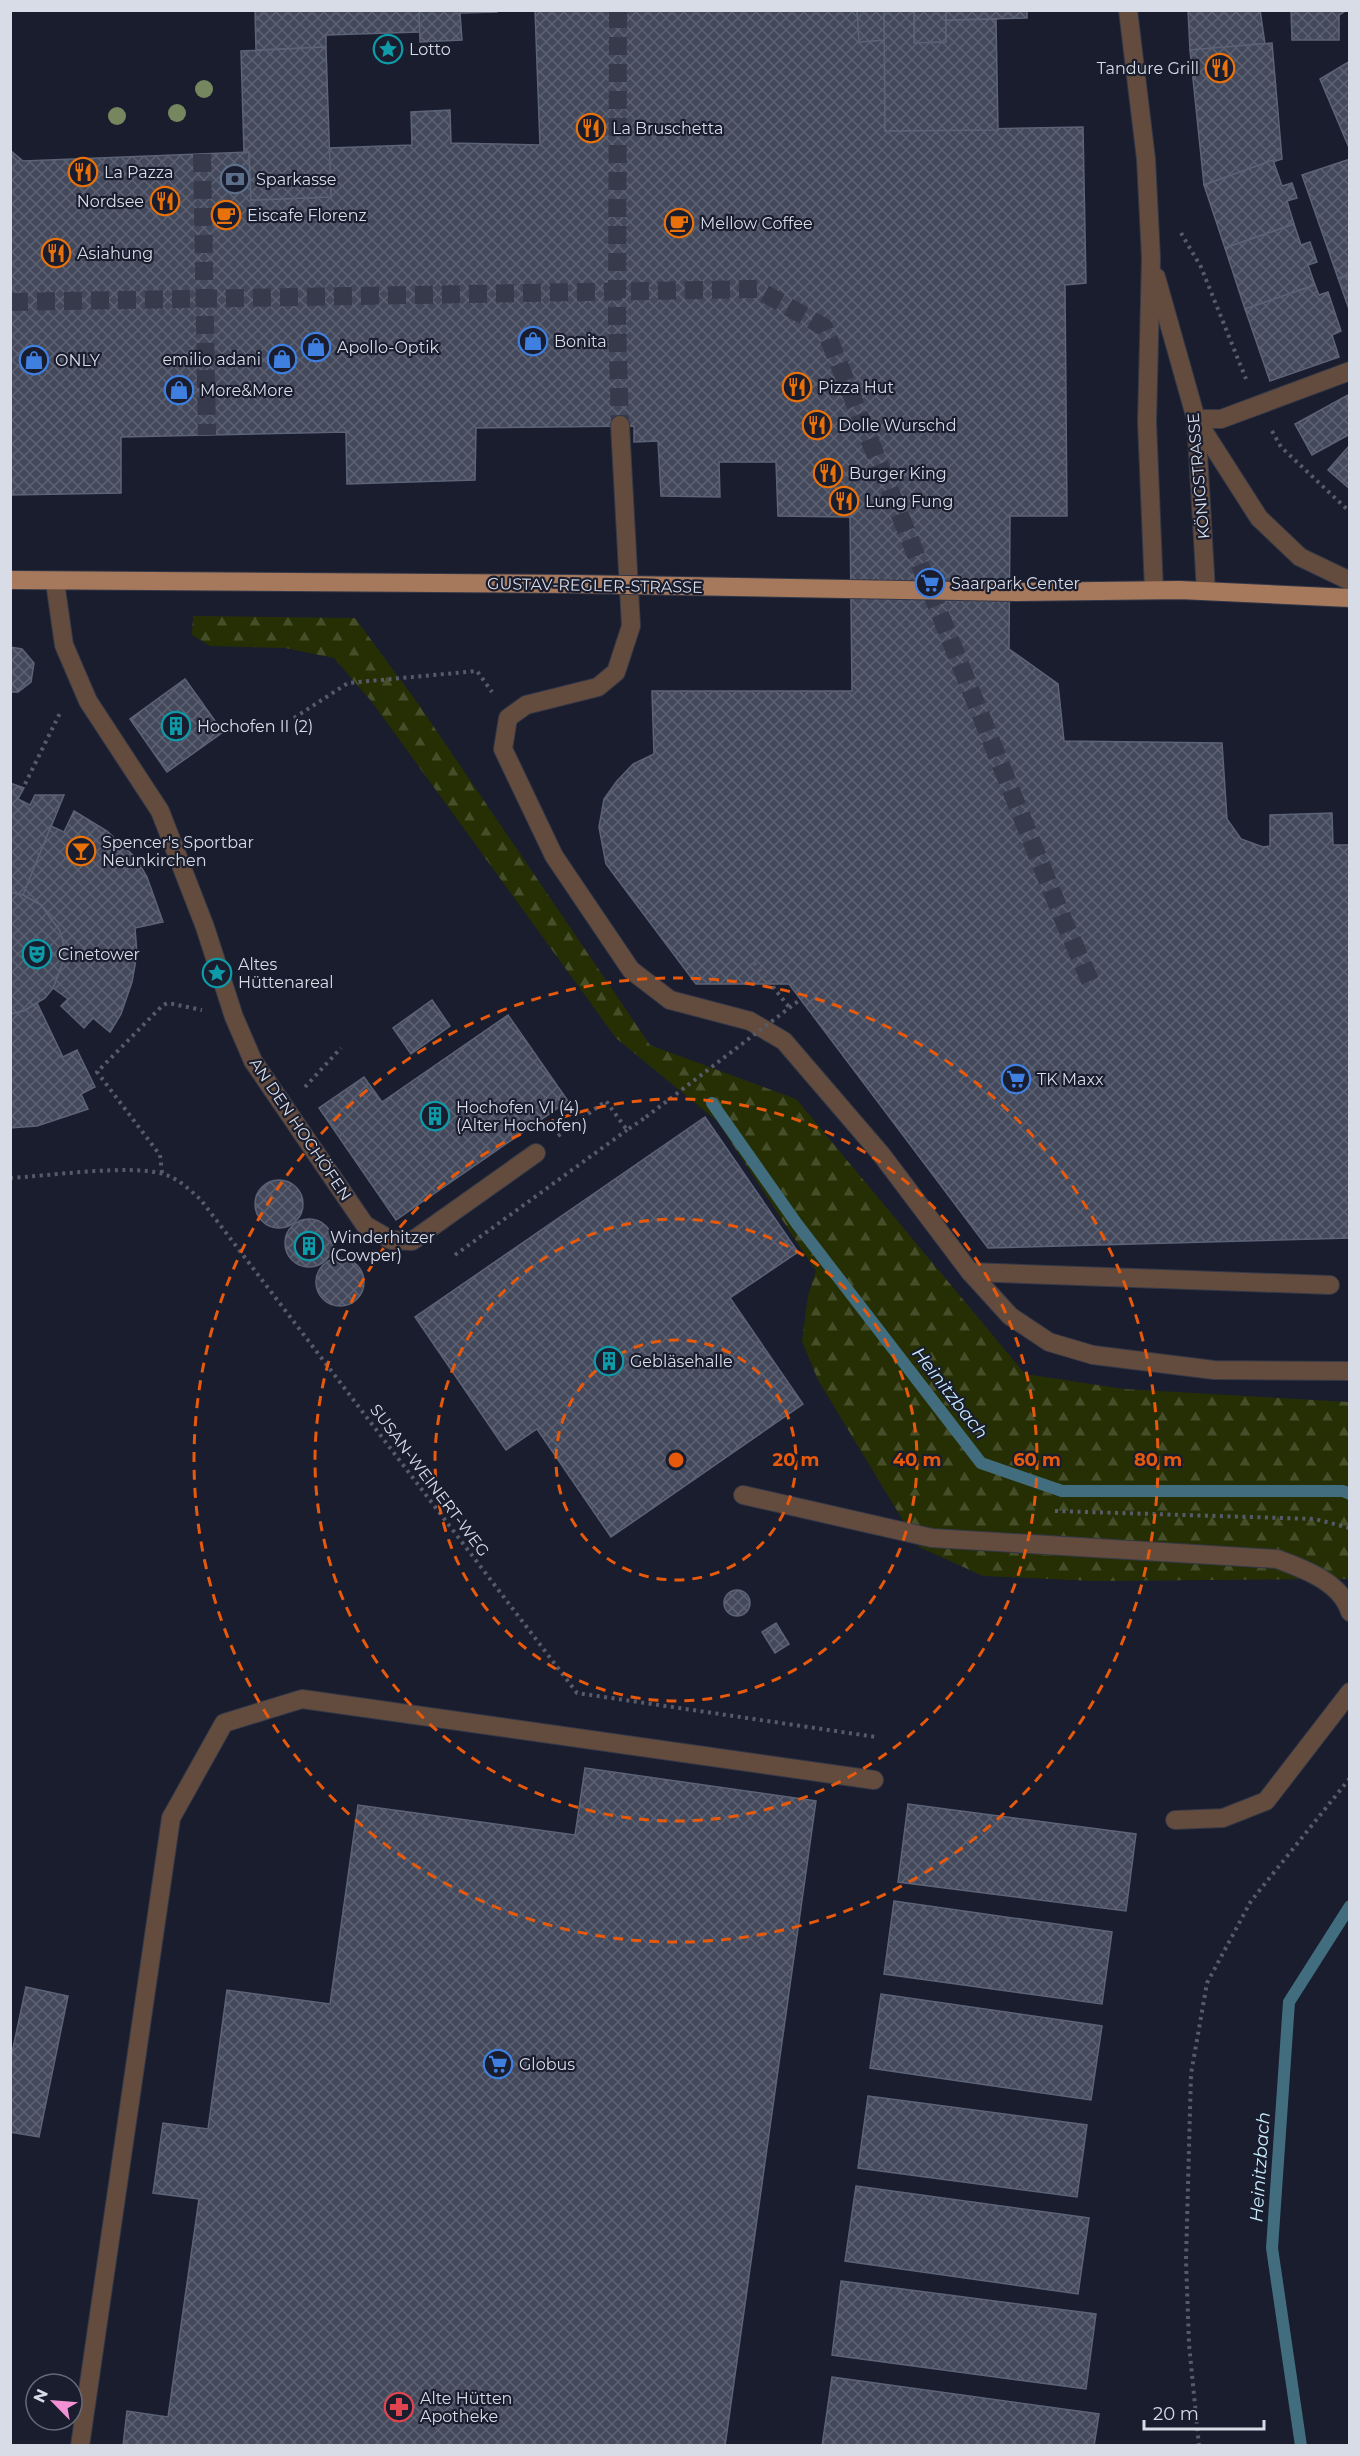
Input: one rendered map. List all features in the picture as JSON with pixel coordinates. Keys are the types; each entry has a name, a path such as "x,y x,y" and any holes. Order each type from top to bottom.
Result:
{"main road":[{"name":"GUSTAV-REGLER-STRASSE","path":"10,580 573,584 1016,592 1206,591"},
{"path":"1206,591 1350,598"}],"street":[{"name":"KÖNIGSTRASSE","path":"1128,10 1146,159 1151,258 1148,422 1154,590"},
{"name":"KÖNIGSTRASSE","path":"1151,258 1196,419 1206,591"},
{"path":"1196,419 1221,419 1350,371"},
{"path":"1196,419 1259,518 1300,558 1350,580"},
{"path":"620,426 631,626 616,672 598,687 526,705 508,718 503,749 554,856 631,970 670,1000 750,1021 784,1041 881,1154 970,1272 1010,1316 1049,1342 1093,1355 1214,1370 1350,1371"},
{"name":"AN DEN HOCHÖFEN","path":"55,582 64,645 77,677 88,701 160,810 205,927 234,1017 253,1061 365,1225 391,1240 412,1241 536,1153"},
{"path":"970,1272 1330,1285"},
{"path":"743,1495 932,1538 1278,1558 1313,1572 1346,1601 1350,1612"},
{"path":"1175,1820 1223,1818 1266,1801 1350,1692"},
{"path":"80,2445 171,1818 224,1723 302,1699 874,1780"}],"path":[{"path":"1177,227 1201,267 1256,406 1281,447 1350,512"},
{"path":"294,718 348,683 477,671 508,718"},
{"path":"25,784 77,677"},
{"path":"754,963 789,1008"},
{"path":"455,1255 646,1117 801,999"},
{"path":"162,1173 160,1155 97,1072 163,1005 168,1003 234,1017"},
{"path":"284,1109 341,1048"},
{"path":"536,1153 606,1101 627,1130"},
{"name":"SUSAN-WEINERT-WEG","path":"10,1178 128,1170 162,1173 180,1182 201,1200 577,1693 876,1737"},
{"path":"1055,1511 1315,1520 1350,1528"},
{"path":"1199,2445 1189,2344 1186,2260 1191,2074 1207,1983 1251,1901 1350,1778"}],"green space":[{"path":"193,616 355,618 419,705 650,1045 796,1099 1025,1374 1124,1389 1349,1402 1349,1579 1096,1581 983,1576 919,1547 818,1380 802,1341 808,1296 816,1271 717,1121 616,1038 372,702 334,658 285,648 210,646 192,635"}],"building":[{"path":"255,10 419,10 420,32 326,35 326,47 256,50"},
{"path":"419,10 497,10 497,12 460,13 462,40 420,42"},
{"name":"Saarpark Center","path":"535,10 857,10 859,42 885,40 885,131 1083,127 1086,283 1065,285 1067,516 1010,516 1009,649 1058,684 1064,741 1222,743 1227,819 1241,839 1263,847 1270,846 1270,815 1332,813 1333,845 1350,845 1350,1238 988,1248 789,984 696,984 606,864 599,827 604,799 633,764 654,754 652,691 852,691 850,517 778,516 776,462 719,462 720,497 661,496 658,441 634,442 634,426 476,428 475,480 347,484 346,432 121,437 121,493 10,495 10,150 23,161 249,152 251,200 331,197 329,148 412,145 411,112 450,110 451,143 540,145"},
{"path":"857,10 884,10 885,40 859,42"},
{"path":"914,10 946,10 946,42 914,43"},
{"path":"914,10 914,43 946,42 946,20 996,19 998,130 885,131 884,11"},
{"path":"946,10 1027,10 1027,18 946,20"},
{"path":"1188,10 1260,10 1265,44 1190,50"},
{"path":"1291,10 1347,10 1339,15 1339,40 1292,40"},
{"path":"1272,43 1282,159 1204,185 1190,50"},
{"path":"326,47 331,197 251,200 249,152 244,153 241,51"},
{"path":"1350,61 1350,150 1320,79"},
{"path":"1350,159 1350,275 1338,278 1302,175"},
{"path":"1273,160 1282,186 1292,183 1297,198 1287,201 1294,224 1225,248 1204,185"},
{"path":"1294,224 1301,245 1310,242 1317,262 1308,265 1315,285 1245,309 1225,248"},
{"path":"1350,275 1350,312 1338,278"},
{"path":"1315,285 1319,295 1328,292 1341,331 1332,335 1339,357 1270,381 1245,309"},
{"path":"1348,395 1350,434 1312,455 1295,424"},
{"path":"1350,445 1350,489 1328,470"},
{"path":"10,647 22,649 34,663 31,682 18,692 10,692"},
{"name":"Hochofen II (2)","path":"185,679 223,732 167,772 130,719"},
{"path":"10,783 24,788 18,799 30,805 35,795 64,795 23,895 10,892"},
{"path":"74,811 107,831 136,858 147,877 163,922 135,928 137,954 132,982 121,1014 110,1032 93,1018 84,1028 61,1006 68,999 53,988 63,962 64,946 60,931 41,905 23,895 51,826 64,832"},
{"name":"Cinetower","path":"10,892 23,895 41,905 60,931 64,946 63,962 53,988 45,998 24,1011 10,1014"},
{"path":"432,1000 450,1026 411,1054 393,1028"},
{"path":"37,1003 63,1057 77,1050 95,1087 81,1094 88,1109 37,1126 10,1128 10,1014 24,1011"},
{"name":"Hochofen VI (4) (Alter Hochofen)","path":"508,1015 568,1101 396,1220 319,1108 364,1077 382,1102"},
{"name":"Gebläsehalle","path":"705,1117 798,1252 730,1298 803,1404 611,1537 537,1429 506,1450 415,1317"},
{"name":"Winderhitzer (Cowper)","path":"279,1180 296,1187 303,1204 296,1221 279,1228 262,1221 255,1204 262,1187"},
{"name":"Winderhitzer (Cowper)","path":"304,1219 314,1219 326,1226 333,1238 333,1248 326,1260 314,1267 304,1267 289,1256 285,1248 285,1238 296,1223"},
{"name":"Winderhitzer (Cowper)","path":"340,1258 357,1265 364,1282 357,1299 340,1306 323,1299 316,1282 323,1265"},
{"path":"737,1590 746,1594 750,1603 746,1612 737,1616 728,1612 724,1603 728,1594"},
{"path":"776,1623 789,1644 775,1653 762,1632"},
{"name":"Globus","path":"585,1768 816,1801 725,2446 123,2446 127,2411 168,2417 199,2199 153,2193 163,2123 208,2129 227,1990 330,2004 358,1805 575,1835"},
{"path":"908,1804 1136,1834 1126,1911 898,1882"},
{"path":"894,1901 1112,1932 1102,2004 884,1974"},
{"path":"26,1987 68,1996 39,2137 10,2132 10,2062"},
{"path":"881,1994 1102,2026 1091,2100 870,2068"},
{"path":"868,2096 1087,2125 1077,2197 858,2168"},
{"path":"856,2186 1089,2218 1078,2294 845,2261"},
{"path":"841,2281 1096,2314 1086,2389 832,2355"},
{"path":"832,2377 1099,2414 1094,2446 822,2446"}],"waterway":[{"name":"Heinitzbach","path":"712,1103 797,1224 981,1463 1062,1491 1343,1491 1350,1494"},
{"name":"Heinitzbach","path":"1301,2446 1272,2248 1289,2002 1350,1906"}],"tunnel":[{"path":"618,10 617,321 620,425"},
{"path":"202,154 207,435"},
{"path":"10,302 757,289 824,327 1063,919 1091,983"}],"place":[{"name":"Lotto","path":"388,49"},
{"name":"Tandure Grill","path":"1220,68"},
{"name":"La Bruschetta","path":"591,128"},
{"name":"La Pazza","path":"83,172"},
{"name":"Sparkasse","path":"235,179"},
{"name":"Nordsee","path":"165,201"},
{"name":"Eiscafe Florenz","path":"226,215"},
{"name":"Mellow Coffee","path":"679,223"},
{"name":"Asiahung","path":"56,253"},
{"name":"Bonita","path":"533,341"},
{"name":"Apollo-Optik","path":"316,347"},
{"name":"emilio adani","path":"282,359"},
{"name":"ONLY","path":"34,360"},
{"name":"Pizza Hut","path":"797,387"},
{"name":"More&More","path":"179,390"},
{"name":"Dolle Wurschd","path":"817,425"},
{"name":"Burger King","path":"828,473"},
{"name":"Lung Fung","path":"844,501"},
{"name":"Saarpark Center","path":"930,583"},
{"name":"Hochofen II (2)","path":"176,726"},
{"name":"Spencer's Sportbar Neunkirchen","path":"81,851"},
{"name":"Cinetower","path":"37,954"},
{"name":"Altes Hüttenareal","path":"217,973"},
{"name":"TK Maxx","path":"1016,1079"},
{"name":"Hochofen VI (4) (Alter Hochofen)","path":"435,1116"},
{"name":"Winderhitzer (Cowper)","path":"309,1246"},
{"name":"Gebläsehalle","path":"609,1361"},
{"name":"Globus","path":"498,2064"},
{"name":"Alte Hütten Apotheke","path":"399,2407"}]}
